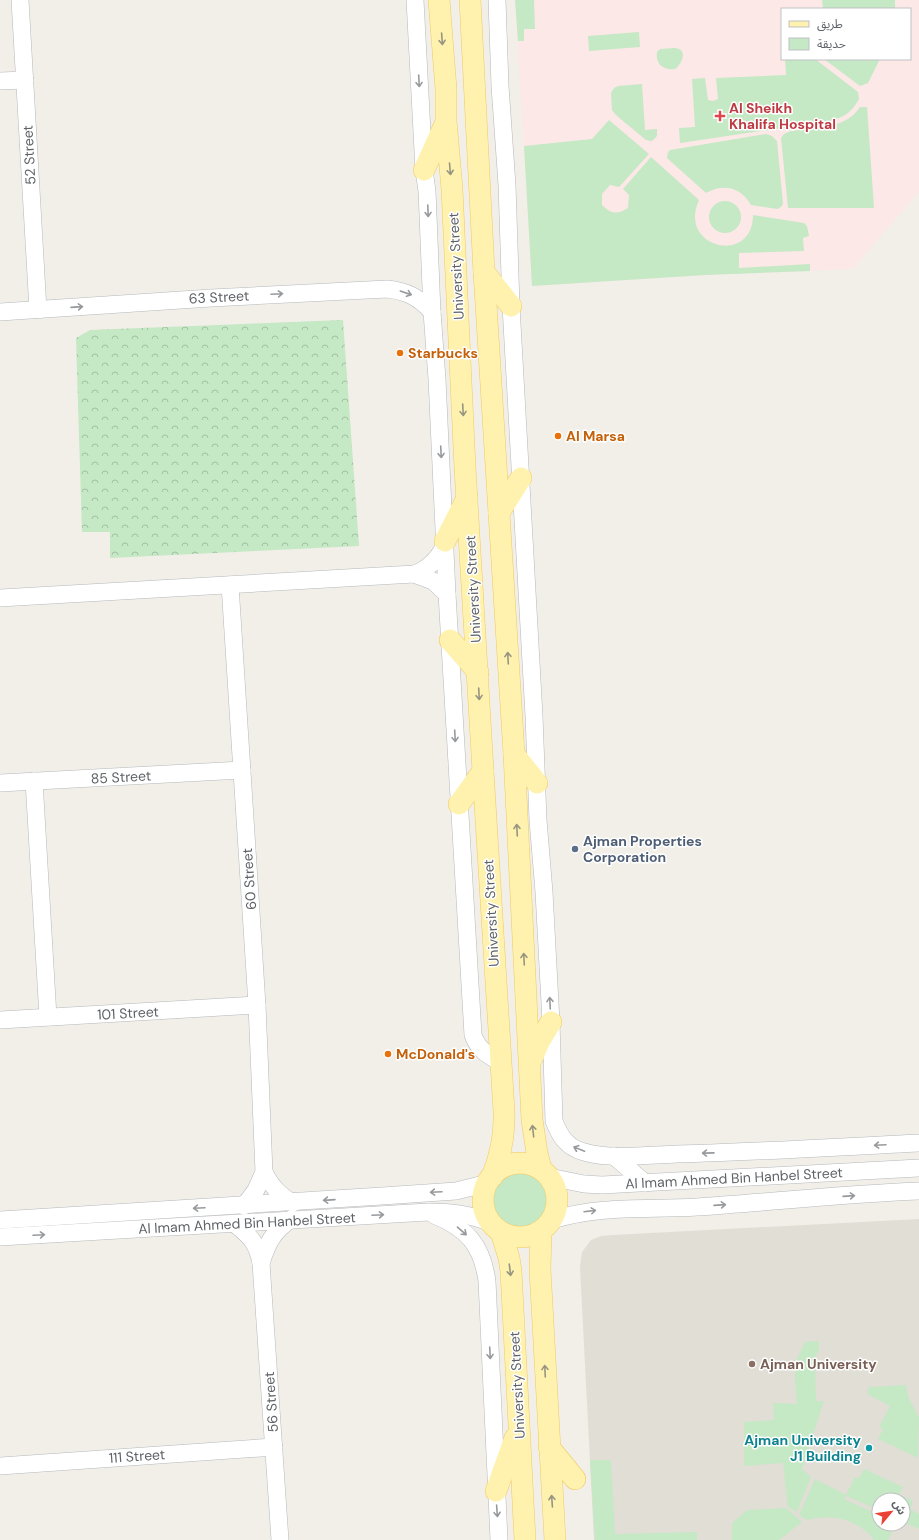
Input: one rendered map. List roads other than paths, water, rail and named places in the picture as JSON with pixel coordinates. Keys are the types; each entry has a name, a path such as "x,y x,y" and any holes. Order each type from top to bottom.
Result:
{"main road":[{"name":"University Street","path":"470,0 484,272 514,754 529,1065 534,1137 545,1173"},
{"name":"University Street","path":"436,5 446,89 446,121 452,189 467,497 504,1128 500,1156 490,1180"},
{"path":"424,170 446,121"},
{"path":"484,272 511,306"},
{"path":"459,334 469,349 472,357 478,423 484,427 494,428"},
{"path":"499,513 521,478"},
{"path":"445,543 467,497"},
{"path":"450,640 478,672"},
{"path":"514,754 537,784"},
{"path":"459,804 483,771"},
{"path":"529,1065 539,1042 551,1022"},
{"path":"520,1163 531,1165 545,1173 555,1186 558,1198 556,1210 547,1226 526,1237 517,1237 496,1228 486,1212 483,1200 490,1180 500,1170 510,1165 520,1163"},
{"name":"University Street","path":"547,1226 540,1269 555,1540"},
{"name":"University Street","path":"496,1228 509,1258 511,1271 525,1540"},
{"path":"496,1491 518,1428"},
{"path":"549,1447 575,1479"}],"street":[{"name":"52 Street","path":"20,0 38,310"},
{"path":"415,0 424,170 427,191 447,594 473,1035 476,1044 482,1051 500,1062"},
{"path":"497,0 500,86 507,185 511,306 538,820 544,892 551,1022 554,1120 559,1134 570,1145 583,1152 614,1156 741,1153 919,1143"},
{"path":"0,81 25,80"},
{"name":"63 Street","path":"0,312 211,298 387,289 397,290 412,295 425,303 432,312"},
{"path":"0,598 414,574 426,569 432,564 442,552 445,543"},
{"path":"414,574 433,581 447,594"},
{"name":"60 Street","path":"230,585 257,1005 264,1172 269,1182 283,1197 292,1211"},
{"name":"85 Street","path":"0,783 242,770"},
{"path":"34,781 48,1017"},
{"name":"101 Street","path":"0,1020 257,1005"},
{"path":"729,1178 741,1153"},
{"path":"614,1156 645,1183"},
{"name":"Al Imam Ahmed Bin Hanbel Street","path":"545,1173 566,1182 584,1184 645,1183 919,1168"},
{"name":"60 Street","path":"244,1206 256,1190 264,1172"},
{"name":"Al Imam Ahmed Bin Hanbel Street","path":"4,1240 235,1224 292,1211 456,1191 490,1180"},
{"name":"Al Imam Ahmed Bin Hanbel Street","path":"547,1226 585,1212 619,1208 695,1207 919,1191"},
{"name":"Al Imam Ahmed Bin Hanbel Street","path":"0,1220 244,1206 292,1211 462,1213 496,1228"},
{"name":"56 Street","path":"261,1264 270,1238 292,1211"},
{"path":"428,1212 452,1223 463,1231 477,1248 485,1267 487,1281 499,1540"},
{"name":"56 Street","path":"235,1224 253,1241 259,1252 261,1264 280,1540"},
{"name":"111 Street","path":"0,1466 274,1447"}],"place":[{"name":"Al Sheikh Khalifa Hospital","path":"720,116"},
{"name":"Starbucks","path":"400,353"},
{"name":"Al Marsa","path":"558,436"},
{"name":"Ajman Properties Corporation","path":"575,849"},
{"name":"McDonald's","path":"388,1054"},
{"name":"Ajman University","path":"752,1364"},
{"name":"Ajman University J1 Building","path":"869,1448"}]}
